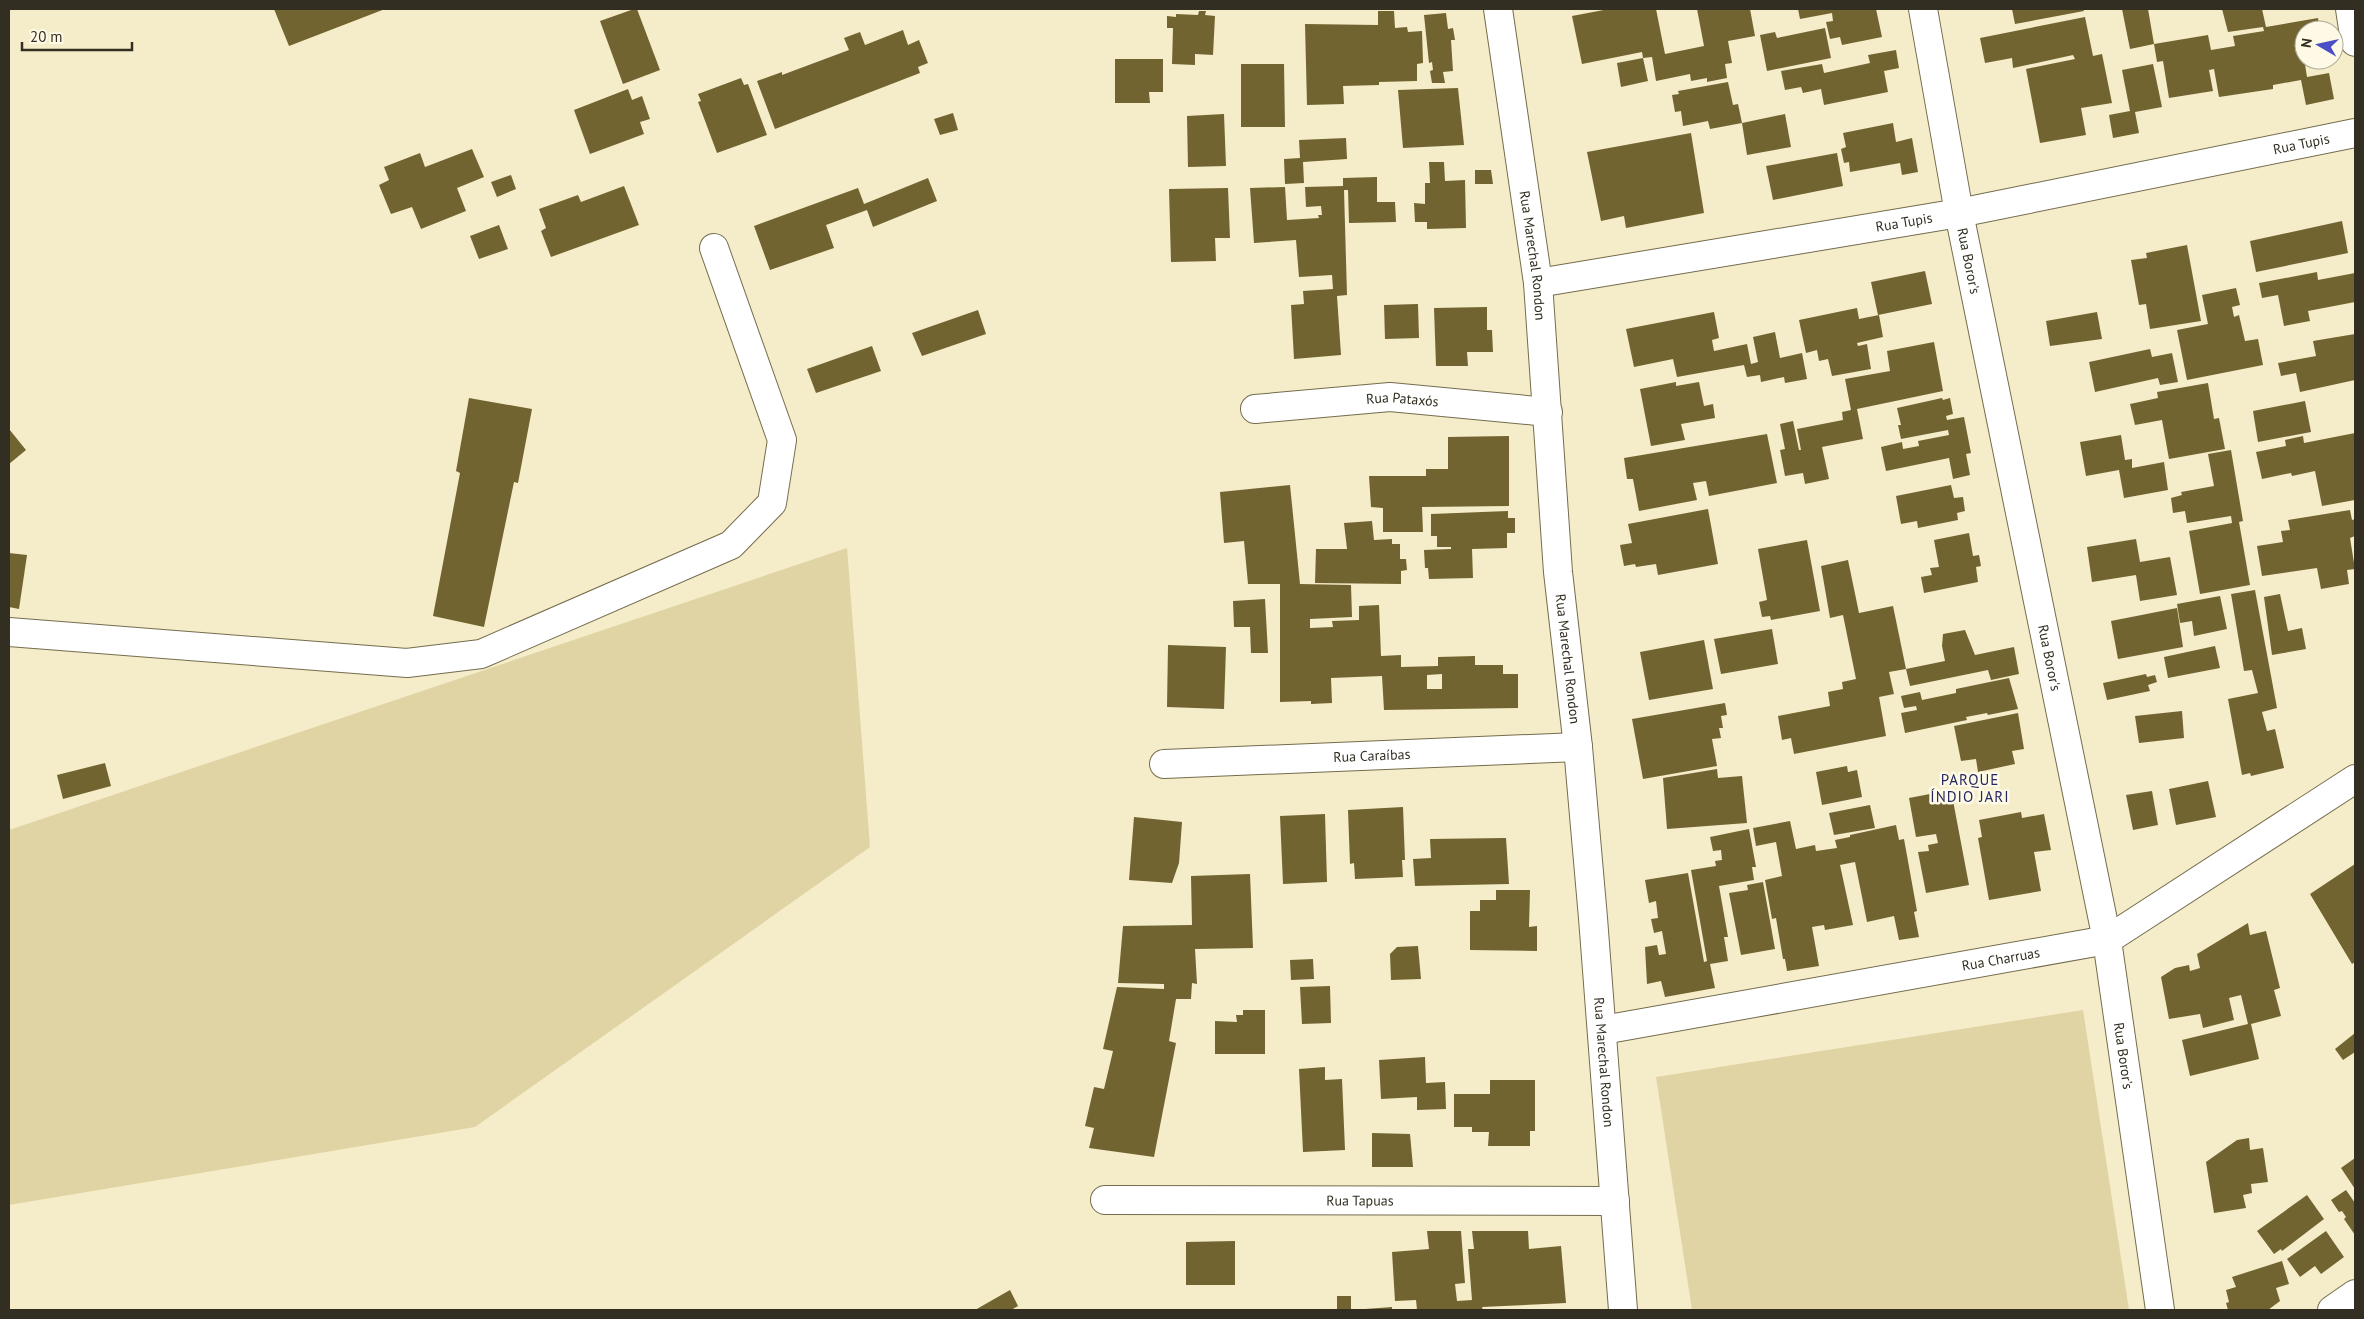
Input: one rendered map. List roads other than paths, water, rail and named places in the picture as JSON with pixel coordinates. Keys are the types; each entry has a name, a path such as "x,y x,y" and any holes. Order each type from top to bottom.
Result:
{"street":[{"name":"Rua Marechal Rondon","path":"1498,9 1538,283 1558,572 1578,747 1603,1030 1623,1310"},
{"name":"Rua Boror's","path":"1923,9 1959,213 2107,940 2160,1310"},
{"path":"2350,9 2355,42"},
{"name":"Rua Tupis","path":"1538,283 1959,213 2355,132"},
{"path":"9,632 407,663 481,654 731,545 772,503 782,440 714,248"},
{"name":"Rua Pataxós","path":"1255,408 1390,397 1548,412"},
{"name":"Rua Caraíbas","path":"1164,764 1578,747"},
{"name":"Rua Charruas","path":"1603,1030 2107,940 2355,779"},
{"name":"Rua Tapuas","path":"1105,1200 1615,1201"},
{"path":"2332,1310 2355,1294"}],"district":[{"name":"PARQUE ÍNDIO JARI","path":"1970,788"}]}
